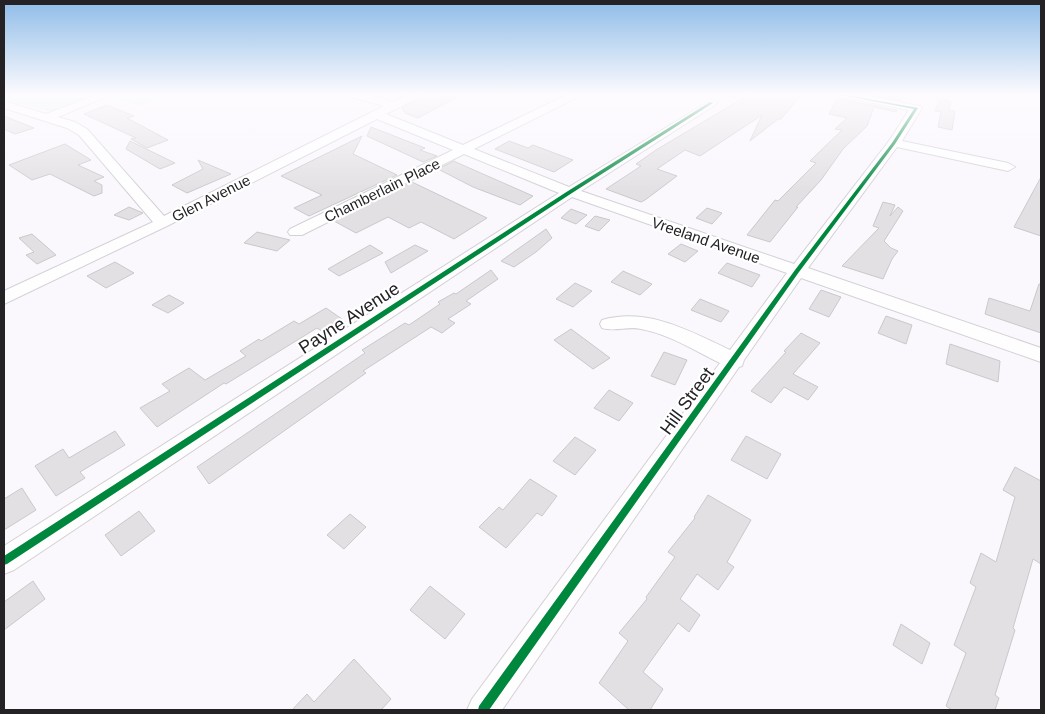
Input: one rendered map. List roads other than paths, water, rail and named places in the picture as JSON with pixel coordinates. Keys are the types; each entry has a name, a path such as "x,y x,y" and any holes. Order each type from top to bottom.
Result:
{"street":[{"path":"75,127 83,132 162,223"},
{"name":"Glen Avenue","path":"4,298 162,223 349,127"},
{"name":"Vreeland Avenue","path":"409,127 570,192 1041,355"},
{"name":"Chamberlain Place","path":"296,232 508,127"},
{"name":"Payne Avenue","path":"4,561 671,127"},
{"name":"Hill Street","path":"482,710 735,361 797,271 904,127"},
{"path":"894,143 1008,167"},
{"path":"609,324 626,321 643,322 664,329 735,361"}]}
